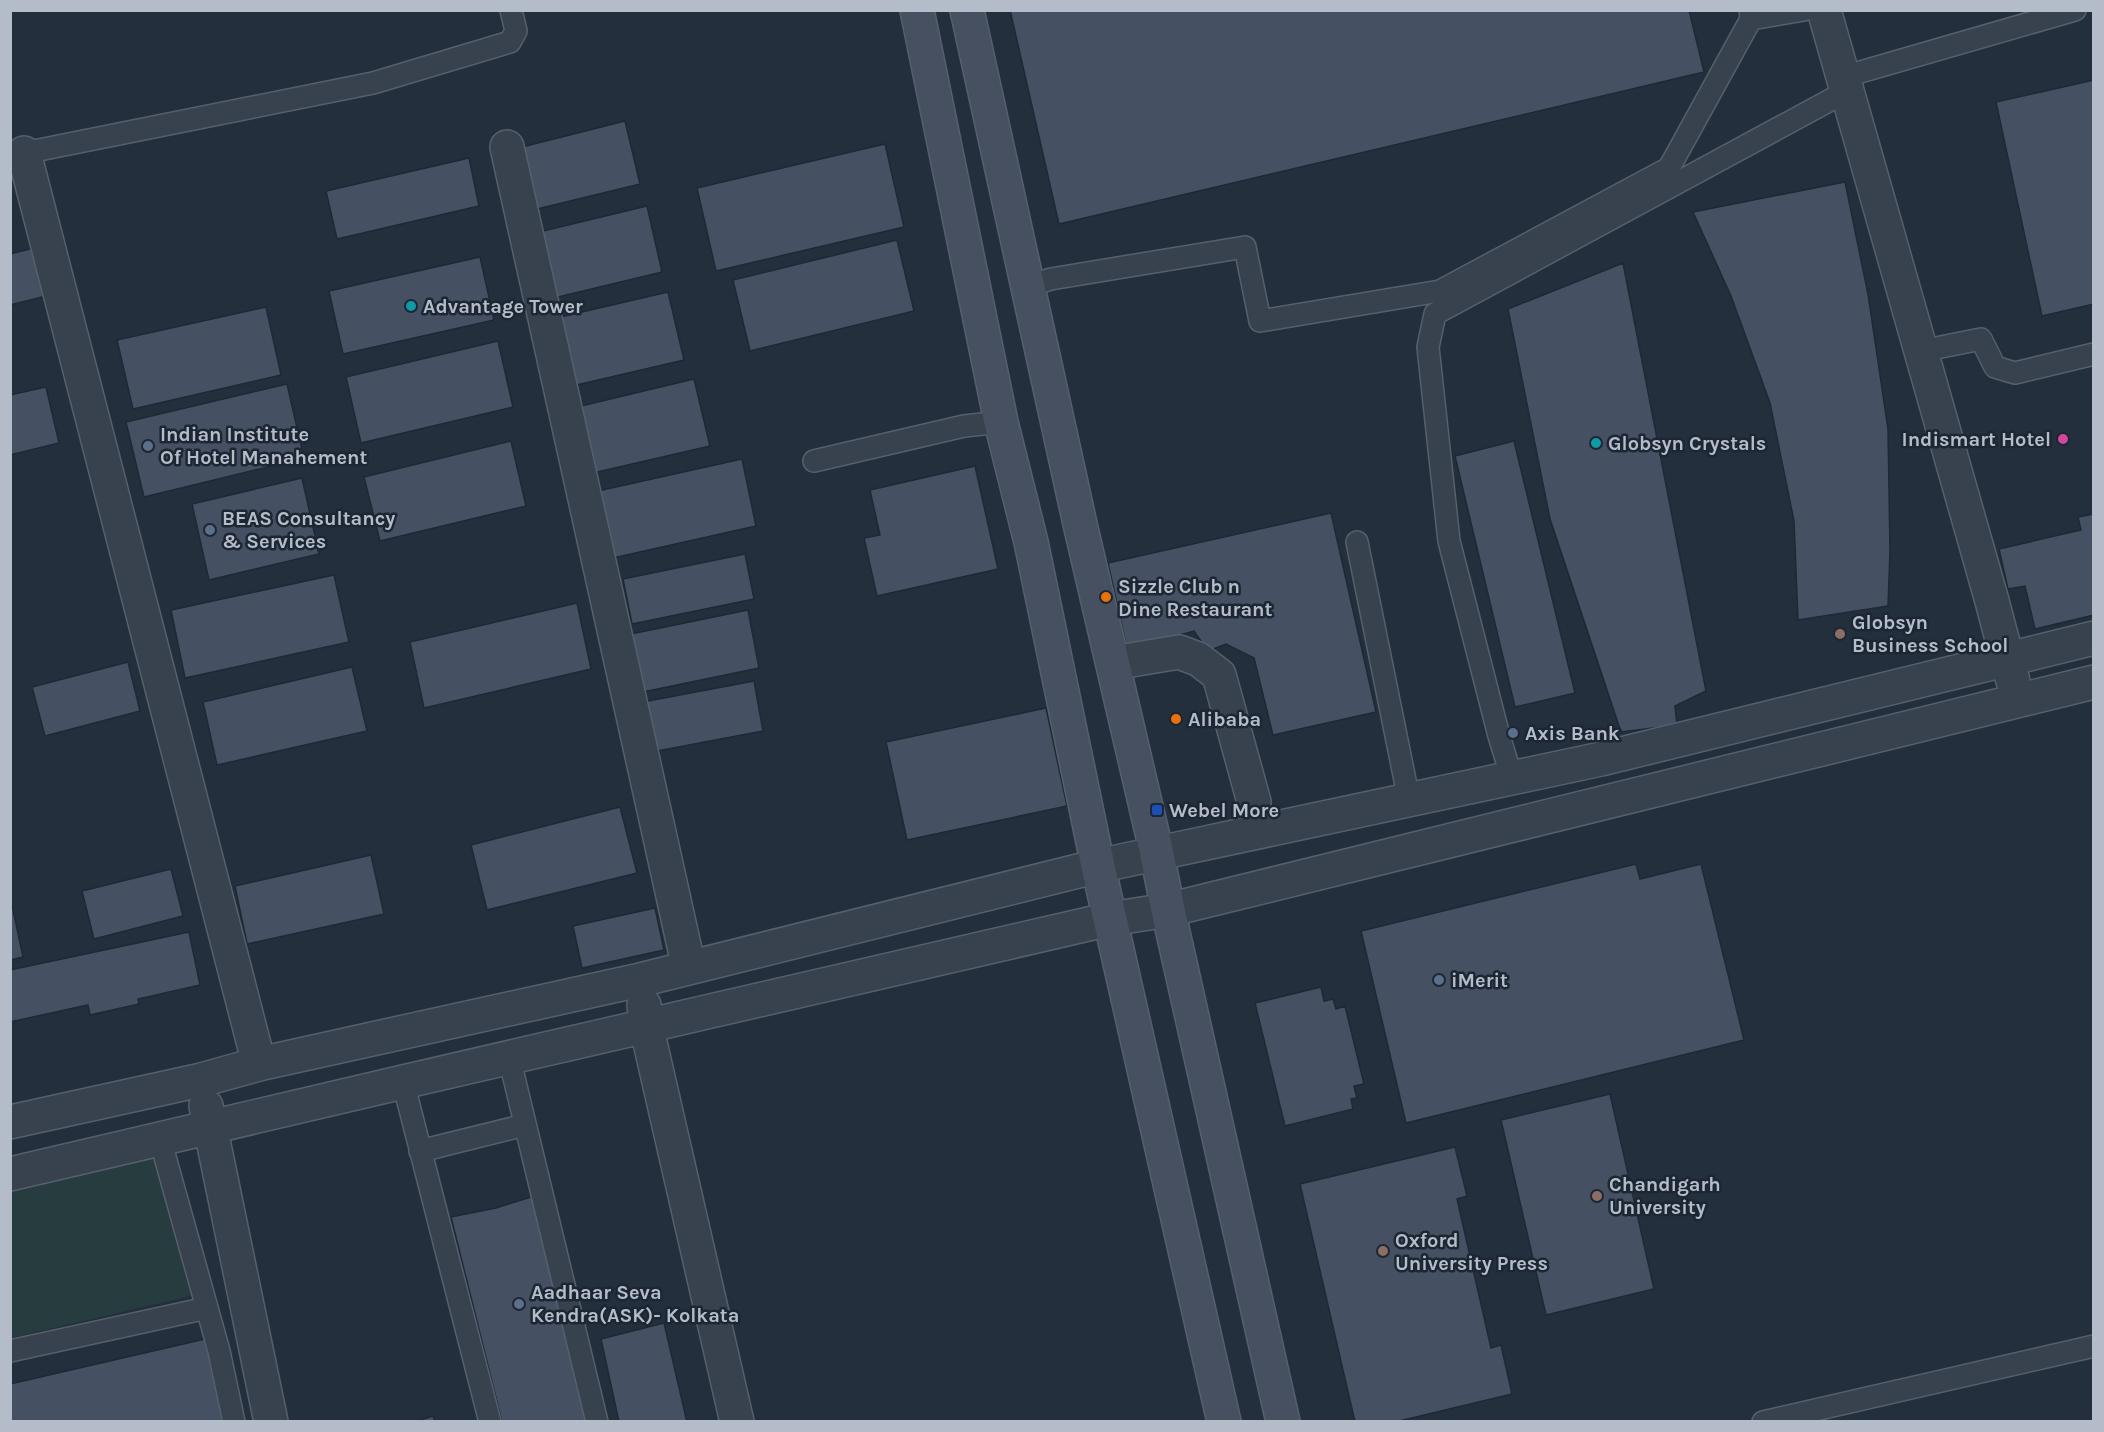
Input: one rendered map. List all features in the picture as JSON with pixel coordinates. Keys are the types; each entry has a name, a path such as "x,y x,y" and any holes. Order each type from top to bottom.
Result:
{"main road":[{"path":"917,10 1001,422 1031,542 1098,866 1224,1422"},
{"path":"967,10 1283,1422"}],"street":[{"path":"1824,10 2008,660 2017,700"},
{"path":"507,147 689,968"},
{"path":"17,155 259,1064"},
{"path":"10,1122 201,1080 259,1064 640,980 1098,866 1612,756 2094,638"},
{"path":"1113,663 1179,652 1198,659 1219,675 1254,802"},
{"path":"10,1174 1110,919 1168,910 2094,682"},
{"path":"640,980 646,1025 737,1422"},
{"path":"201,1080 271,1422"}],"lane":[{"path":"17,155 373,83 510,42 516,31 511,10"},
{"path":"1028,285 1051,279 1245,247 1260,321 1440,291 1669,168 1750,15 1804,10"},
{"path":"1512,778 1449,542 1428,347 1436,314 1845,84 2075,10"},
{"path":"1921,351 1981,339 1995,367 2014,373 2094,354"},
{"path":"814,461 964,426 1001,422"},
{"path":"1357,542 1409,800"},
{"path":"509,1057 597,1422"},
{"path":"403,1082 490,1422"},
{"path":"420,1151 525,1125"},
{"path":"160,1139 219,1351 234,1422"},
{"path":"10,1351 207,1308"},
{"path":"1763,1422 2094,1346"}],"green space":[{"path":"152,1142 191,1296 11,1338 10,1177"}],"building":[{"path":"1010,10 1689,10 1704,72 1059,224"},
{"path":"2094,80 2094,304 2042,316 1996,102"},
{"path":"625,121 640,184 533,210 518,148"},
{"path":"885,144 904,227 716,271 697,188"},
{"path":"469,158 479,206 337,239 326,191"},
{"path":"1845,182 1868,294 1888,429 1890,551 1888,606 1798,620 1794,521 1770,403 1731,296 1693,212"},
{"path":"647,206 662,272 554,298 539,232"},
{"path":"897,240 914,311 750,351 733,280"},
{"path":"38,247 50,295 10,305 10,254"},
{"name":"Advantage Tower","path":"480,257 494,320 343,354 329,291"},
{"name":"Globsyn Crystals","path":"1623,263 1706,691 1675,706 1677,725 1621,732 1550,519 1508,309"},
{"path":"668,292 684,360 568,387 552,319"},
{"path":"266,307 281,375 133,409 117,340"},
{"path":"498,341 513,407 361,443 346,377"},
{"path":"694,379 710,446 593,473 577,407"},
{"path":"287,384 304,458 144,497 126,422"},
{"path":"46,387 59,443 10,455 10,395"},
{"path":"511,441 526,506 380,541 364,477"},
{"path":"1514,441 1575,693 1515,707 1455,456"},
{"path":"742,459 756,526 613,558 598,491"},
{"path":"975,466 998,569 877,596 864,538 880,535 870,490"},
{"path":"302,478 319,554 209,580 192,504"},
{"path":"1331,513 1376,712 1273,735 1254,658 1226,644 1208,651 1194,631 1127,649 1108,563"},
{"path":"2094,514 2094,615 2035,629 2025,586 2008,589 1999,549 2081,530 2078,517"},
{"path":"745,554 754,599 632,624 623,579"},
{"path":"334,575 349,642 185,678 171,610"},
{"path":"577,603 591,669 424,708 410,642"},
{"path":"748,610 759,668 638,693 626,635"},
{"path":"128,662 140,711 45,736 32,687"},
{"path":"352,667 367,731 217,765 203,702"},
{"path":"754,681 763,731 652,752 643,702"},
{"path":"1046,708 1067,806 907,840 886,742"},
{"path":"620,807 637,873 487,910 471,845"},
{"path":"371,855 384,914 247,944 235,886"},
{"path":"1636,864 1640,879 1701,864 1744,1040 1406,1123 1361,931"},
{"path":"171,869 183,916 94,939 82,891"},
{"path":"10,905 12,905 23,957 10,960"},
{"path":"655,908 664,950 582,968 573,926"},
{"path":"189,932 200,985 138,999 139,1004 90,1015 88,1005 10,1022 10,970"},
{"path":"1321,987 1324,1001 1333,999 1336,1009 1345,1006 1364,1084 1354,1086 1357,1098 1351,1099 1353,1109 1285,1126 1255,1003"},
{"path":"1610,1094 1654,1289 1546,1315 1501,1120"},
{"path":"1455,1147 1467,1196 1457,1199 1491,1348 1501,1345 1512,1394 1395,1422 1355,1422 1300,1184"},
{"path":"534,1196 586,1422 502,1422 451,1217 496,1208"},
{"path":"664,1323 687,1422 619,1422 601,1339"},
{"path":"205,1339 226,1422 10,1422 10,1384"},
{"path":"433,1416 435,1422 414,1422"}],"place":[{"name":"Advantage Tower","path":"411,306"},
{"name":"Indismart Hotel","path":"2063,439"},
{"name":"Globsyn Crystals","path":"1596,443"},
{"name":"Indian Institute Of Hotel Manahement","path":"148,446"},
{"name":"BEAS Consultancy & Services","path":"210,530"},
{"name":"Sizzle Club n Dine Restaurant","path":"1106,597"},
{"name":"Globsyn Business School","path":"1840,634"},
{"name":"Alibaba","path":"1176,719"},
{"name":"Axis Bank","path":"1513,733"},
{"name":"Webel More","path":"1157,810"},
{"name":"iMerit","path":"1439,980"},
{"name":"Chandigarh University","path":"1597,1196"},
{"name":"Oxford University Press","path":"1383,1251"},
{"name":"Aadhaar Seva Kendra(ASK)- Kolkata","path":"519,1304"}]}
